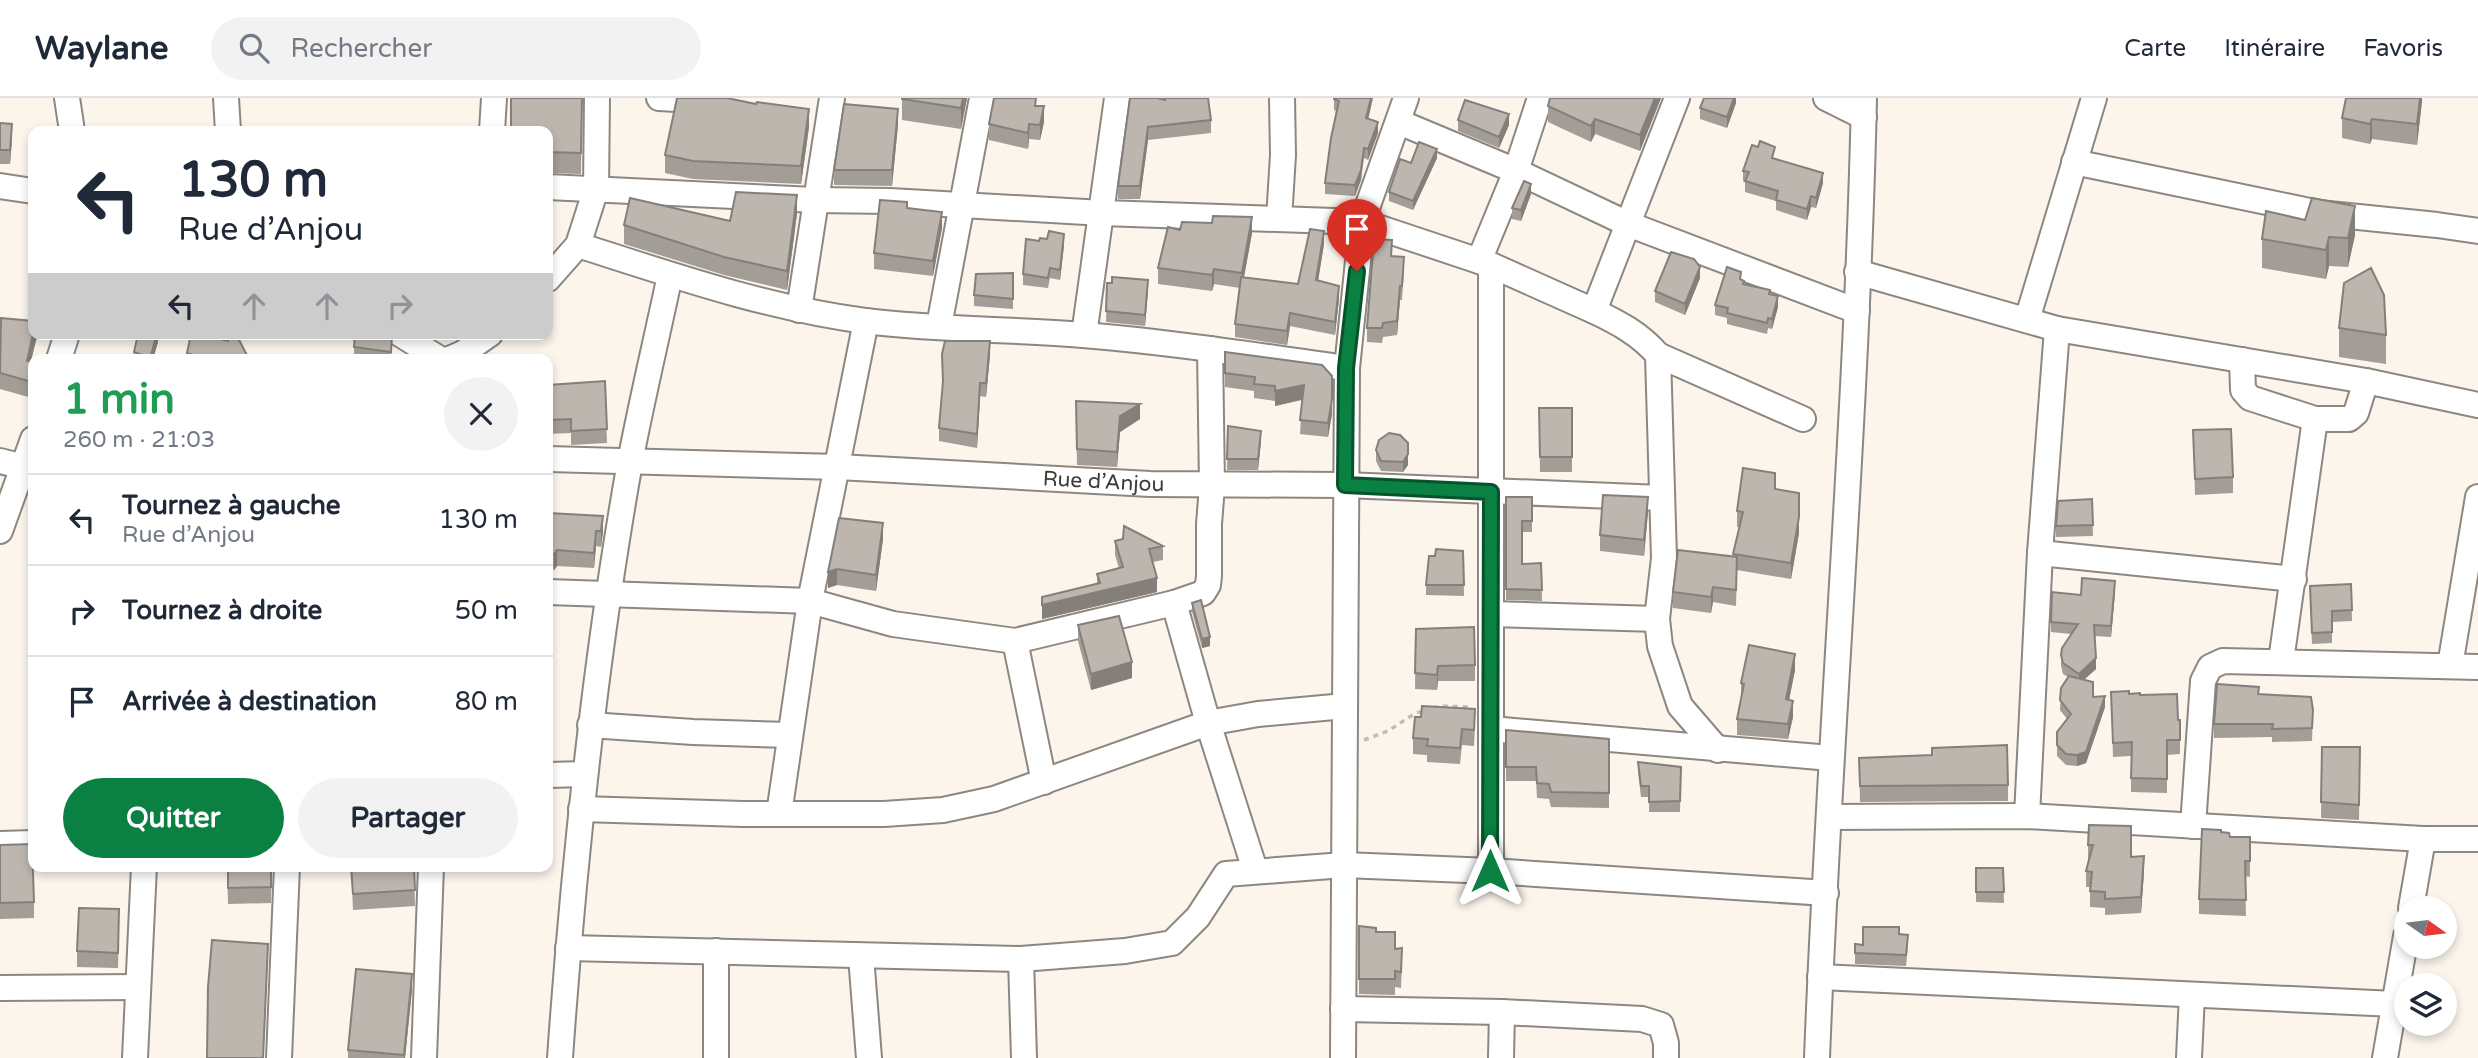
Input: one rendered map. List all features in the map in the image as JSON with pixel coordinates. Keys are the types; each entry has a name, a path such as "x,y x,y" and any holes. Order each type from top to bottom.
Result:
{"street":[{"path":"67,98 71,126"},
{"path":"226,98 228,126"},
{"path":"492,126 494,98"},
{"path":"553,273 578,245 596,189 597,98"},
{"path":"659,98 676,99"},
{"path":"799,310 832,98"},
{"path":"939,326 982,98"},
{"path":"1084,335 1117,98"},
{"path":"1279,219 1282,98"},
{"path":"1343,1058 1346,368 1362,222 1406,98"},
{"path":"1490,871 1491,492 1485,263 1540,98"},
{"path":"1594,311 1677,98"},
{"path":"1817,1058 1831,758 1849,490 1864,107 1826,98"},
{"path":"2027,320 2094,98"},
{"path":"1399,122 1516,171 1628,225 1857,311"},
{"path":"2074,162 2319,213 2478,231"},
{"path":"0,187 28,190"},
{"path":"553,187 961,204 1103,213 1362,222 1485,263 1594,311 1624,325 1646,341 1658,355 1803,419"},
{"path":"578,245 670,275 799,310 866,321 1084,335 1346,368"},
{"path":"1857,272 2057,329 2366,381 2478,405"},
{"path":"560,1058 590,725 631,461 670,275"},
{"path":"779,814 810,601 866,321"},
{"path":"2027,816 2040,552 2057,329"},
{"path":"411,340 435,354"},
{"path":"460,354 481,340"},
{"path":"553,592 810,601 893,624 1015,641 1174,603 1203,593 1208,585 1212,486 1209,349"},
{"path":"1658,355 1664,558 1657,619 1660,646 1681,706 1718,750"},
{"path":"2242,360 2243,390 2250,398 2315,419 2349,419 2356,413 2366,381"},
{"path":"2281,661 2315,419"},
{"path":"0,531 28,455"},
{"name":"Rue d’Anjou","path":"553,459 838,467 1212,486 1345,485 1661,498"},
{"path":"0,461 24,467"},
{"path":"2450,666 2478,497"},
{"path":"2040,552 2294,579"},
{"path":"1174,603 1208,723 1255,870"},
{"path":"1491,614 1657,619"},
{"path":"1015,641 1044,782"},
{"path":"2193,826 2203,681 2210,667 2223,661 2281,661 2478,667"},
{"path":"581,809 779,814 917,813 971,805 1044,782 1208,723 1258,714 1345,706"},
{"path":"1491,718 1718,750 1831,758"},
{"path":"590,725 789,735"},
{"path":"553,775 585,774"},
{"path":"1829,817 2027,816 2423,839 2478,839"},
{"path":"2413,896 2423,839"},
{"path":"0,844 28,843"},
{"path":"568,948 1021,959 1125,951 1171,943 1198,917 1226,874 1344,865 1490,871 1826,892"},
{"path":"135,1058 144,872"},
{"path":"279,1058 287,872"},
{"path":"424,1058 431,872"},
{"path":"716,951 716,1058"},
{"path":"861,956 869,1058"},
{"path":"1021,959 1024,1058"},
{"path":"1820,977 2394,1004"},
{"path":"0,988 137,987"},
{"path":"2189,1058 2192,995"},
{"path":"1343,1009 1502,1012 1642,1019 1661,1026 1666,1043 1666,1058"},
{"path":"2385,1058 2394,1009"},
{"path":"1501,1058 1502,1012"}],"path":[{"path":"1344,748 1388,731 1414,714 1441,706 1491,718"}],"building":[{"path":"511,98 582,98 581,153 553,152 553,126 511,126"},
{"path":"677,98 727,98 809,109 801,166 693,161 665,155"},
{"path":"902,98 963,98 961,108"},
{"path":"994,98 1036,98 1035,106 1044,106 1040,125 1029,124 1028,133 989,124"},
{"path":"1130,98 1208,98 1211,120 1148,127 1140,186 1118,186"},
{"path":"1334,98 1371,98 1366,118 1378,122 1368,149 1364,148 1361,170 1355,185 1325,183 1339,101"},
{"path":"1550,98 1655,98 1640,135 1595,119 1591,126 1548,106"},
{"path":"1704,98 1734,98 1727,117 1700,108"},
{"path":"2346,98 2420,98 2417,124 2372,119 2370,124 2342,118"},
{"path":"1465,100 1509,114 1499,137 1458,120"},
{"path":"844,104 898,109 892,170 834,170"},
{"path":"0,123 12,124 10,150 0,150"},
{"path":"1760,141 1775,147 1772,158 1823,173 1816,198 1811,196 1807,209 1776,200 1778,191 1745,181 1749,172 1743,171 1752,145 1758,147"},
{"path":"1419,142 1437,149 1413,201 1389,192 1400,159 1411,163"},
{"path":"1524,181 1531,184 1521,210 1512,208"},
{"path":"736,192 797,195 787,271 724,257 624,225 630,198 730,221"},
{"path":"2312,198 2355,206 2348,238 2329,237 2326,250 2262,239 2266,211 2305,220"},
{"path":"880,200 907,202 907,208 942,212 933,261 874,253"},
{"path":"1213,216 1252,217 1242,273 1214,269 1212,275 1158,268 1168,227 1180,230 1182,222 1212,223"},
{"path":"1310,229 1324,231 1316,280 1339,286 1335,322 1290,313 1287,331 1235,324 1241,277 1298,284"},
{"path":"1049,231 1064,234 1060,270 1050,268 1048,278 1023,274 1026,239 1047,239"},
{"path":"1374,239 1392,240 1391,256 1404,257 1397,321 1383,323 1382,328 1367,328"},
{"path":"1671,252 1694,259 1700,267 1685,304 1655,291"},
{"path":"1727,267 1741,272 1740,279 1744,281 1743,284 1770,290 1769,294 1778,296 1772,319 1768,318 1767,323 1727,313 1728,308 1715,305"},
{"path":"2371,268 2384,295 2386,335 2339,328 2344,283"},
{"path":"1013,273 1013,299 974,295 976,274"},
{"path":"1112,277 1148,280 1145,315 1106,311 1107,283 1112,283"},
{"path":"1,318 28,321 28,340 32,340 27,361 28,381 0,373"},
{"path":"137,340 155,340 151,354 134,352"},
{"path":"190,340 239,340 246,354 190,354 187,353"},
{"path":"355,340 392,340 391,352 354,347"},
{"path":"945,341 990,341 986,383 980,383 977,434 939,428"},
{"path":"1225,352 1322,365 1332,376 1328,423 1300,420 1304,385 1275,391 1275,386 1254,384 1255,377 1225,373"},
{"path":"605,381 607,429 571,431 571,419 553,420 553,385"},
{"path":"1076,401 1140,404 1120,416 1117,452 1077,449"},
{"path":"1539,408 1572,408 1572,457 1540,457"},
{"path":"1228,426 1261,431 1258,459 1227,459"},
{"path":"2231,429 2233,477 2195,479 2193,430"},
{"path":"1389,433 1400,435 1408,443 1408,454 1403,462 1381,461 1376,450 1379,440"},
{"path":"1743,468 1775,473 1775,489 1799,493 1799,517 1791,563 1733,554 1743,512 1737,511"},
{"path":"1603,495 1648,497 1644,540 1600,535"},
{"path":"1506,497 1532,497 1532,521 1522,521 1522,564 1541,563 1542,590 1506,589"},
{"path":"2092,499 2093,525 2056,526 2058,501"},
{"path":"553,513 603,516 601,531 596,531 594,553 557,550 554,554"},
{"path":"839,518 883,523 876,575 837,569 828,572"},
{"path":"1124,526 1163,546 1149,549 1157,578 1042,605 1042,597 1100,583 1097,574 1123,567 1115,541 1123,539"},
{"path":"1436,549 1463,551 1464,585 1426,585 1429,556 1435,556"},
{"path":"1678,550 1737,557 1736,590 1713,587 1711,597 1673,592"},
{"path":"2082,578 2115,581 2111,626 2094,625 2096,658 2079,674 2063,663 2061,655 2062,648 2078,624 2051,622 2052,592 2081,595"},
{"path":"2351,584 2352,610 2332,611 2332,632 2312,633 2310,586"},
{"path":"1201,600 1210,637 1202,639 1192,603"},
{"path":"1119,616 1132,662 1091,674 1078,625"},
{"path":"1474,627 1475,665 1438,666 1437,675 1415,673 1416,629"},
{"path":"1749,645 1795,654 1786,699 1793,701 1788,724 1737,719"},
{"path":"2069,676 2093,682 2093,697 2105,696 2086,752 2077,755 2066,754 2057,745 2057,732 2071,714 2060,700 2061,688"},
{"path":"2217,684 2259,687 2258,694 2311,697 2312,728 2272,729 2273,724 2214,724"},
{"path":"2129,691 2129,694 2140,695 2177,694 2180,740 2167,740 2167,779 2131,778 2132,742 2113,743 2111,692"},
{"path":"1422,706 1475,709 1474,730 1462,729 1460,748 1427,746 1428,739 1413,738 1415,717 1421,717"},
{"path":"1506,730 1609,739 1609,793 1551,792 1549,784 1537,783 1536,767 1506,767"},
{"path":"2007,745 2008,785 1860,786 1859,758 1932,755 1932,748"},
{"path":"2322,747 2360,747 2359,805 2321,802"},
{"path":"1638,762 1681,767 1680,801 1649,802 1649,786 1641,786"},
{"path":"2089,825 2131,826 2131,857 2144,856 2141,897 2105,899 2105,892 2090,891 2092,872 2086,871 2093,845 2088,845"},
{"path":"2202,829 2221,830 2229,833 2230,837 2250,837 2250,861 2245,861 2246,900 2199,899"},
{"path":"28,844 28,872 33,872 34,902 0,903 0,845"},
{"path":"1976,868 2003,868 2004,892 1976,892"},
{"path":"228,872 271,872 271,887 228,888"},
{"path":"351,872 414,872 415,890 353,894"},
{"path":"79,908 119,909 118,953 77,951"},
{"path":"1359,926 1376,928 1376,932 1395,932 1395,949 1402,948 1401,972 1395,971 1395,979 1359,979"},
{"path":"1863,927 1899,927 1899,934 1908,935 1906,955 1855,953 1855,944 1863,945"},
{"path":"212,940 268,944 263,1058 207,1058"},
{"path":"356,969 412,974 404,1055 348,1050"}],"route":[{"path":"1357,271 1346,368 1345,485 1491,492 1490,871"}]}
